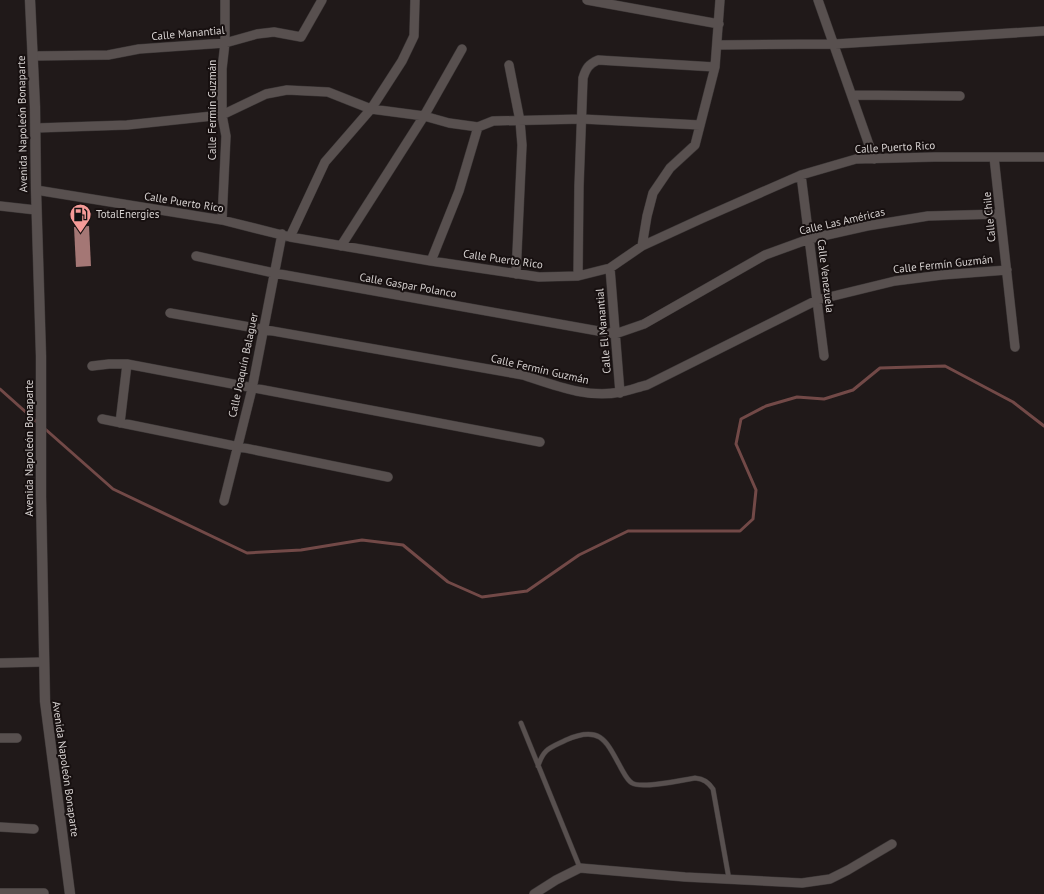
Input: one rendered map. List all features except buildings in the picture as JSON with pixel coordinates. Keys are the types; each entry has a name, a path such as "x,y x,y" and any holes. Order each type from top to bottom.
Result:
{"main road":[{"name":"Avenida Napoleón Bonaparte","path":"30,0 36,128 36,210 41,356 41,496 44,701 70,894"}],"street":[{"name":"Calle Fermín Guzmán","path":"222,220 226,136 222,115 222,69 225,42 224,0"},
{"name":"Calle Manantial","path":"33,56 108,55 139,50 225,42 258,34 274,32 301,37 322,0"},
{"name":"Calle Joaquín Balaguer","path":"224,501 252,389 274,273 286,235 325,162 371,109 402,61 414,36 415,0"},
{"path":"587,0 719,24"},
{"path":"642,246 647,216 653,193 670,168 695,145 715,67 720,0"},
{"path":"818,0 835,44 874,159"},
{"path":"717,45 835,44 1044,31"},
{"path":"342,246 424,116 462,49"},
{"path":"578,276 579,186 583,78 585,69 590,63 598,60 715,67"},
{"path":"509,65 520,121 522,145 516,274"},
{"path":"36,128 127,125 222,115 266,94 287,90 328,92 371,109 424,116 448,123 478,127 493,121 582,119 700,125"},
{"path":"852,95 960,96"},
{"path":"431,261 459,191 478,127"},
{"name":"Calle Chile","path":"994,157 1015,346"},
{"name":"Calle Puerto Rico","path":"36,190 222,220 342,246 431,261 539,277 578,276 610,268 642,246 801,175 856,159 1044,157"},
{"name":"Calle Venezuela","path":"801,175 824,356"},
{"path":"0,206 36,210"},
{"name":"Calle Las Américas","path":"615,334 644,324 765,255 809,239 867,226 928,216 1000,214"},
{"name":"Calle Gaspar Polanco","path":"196,256 274,273 615,334"},
{"name":"Calle El Manantial","path":"610,268 620,393"},
{"name":"Calle Fermín Guzmán","path":"170,313 523,376 578,391 596,394 620,393 647,385 817,300 894,281 942,275 1006,270"},
{"path":"120,423 127,364"},
{"path":"92,366 127,364 252,389 540,442"},
{"path":"102,419 388,477"},
{"path":"0,663 43,662"},
{"path":"0,738 17,738"},
{"path":"0,827 34,829"},
{"path":"534,894 556,880 580,868 802,883 830,879 892,844"},
{"path":"0,892 44,893"}],"lane":[{"path":"521,723 580,868"},
{"path":"538,766 542,755 549,748 579,734 591,734 601,737 612,752 625,776 632,783 641,786 695,778 703,779 708,782 713,789 729,879"}],"waterway":[{"path":"44,428 113,489 247,553 301,550 362,540 403,545 448,582 482,597 527,591 579,555 628,531 740,531 753,519 756,490 736,444 741,419 766,406 797,397 824,399 853,390 880,368 945,366 1013,402 1044,426"},
{"path":"0,389 38,423"}],"place":[{"name":"TotalEnergies","path":"80,234"}]}
